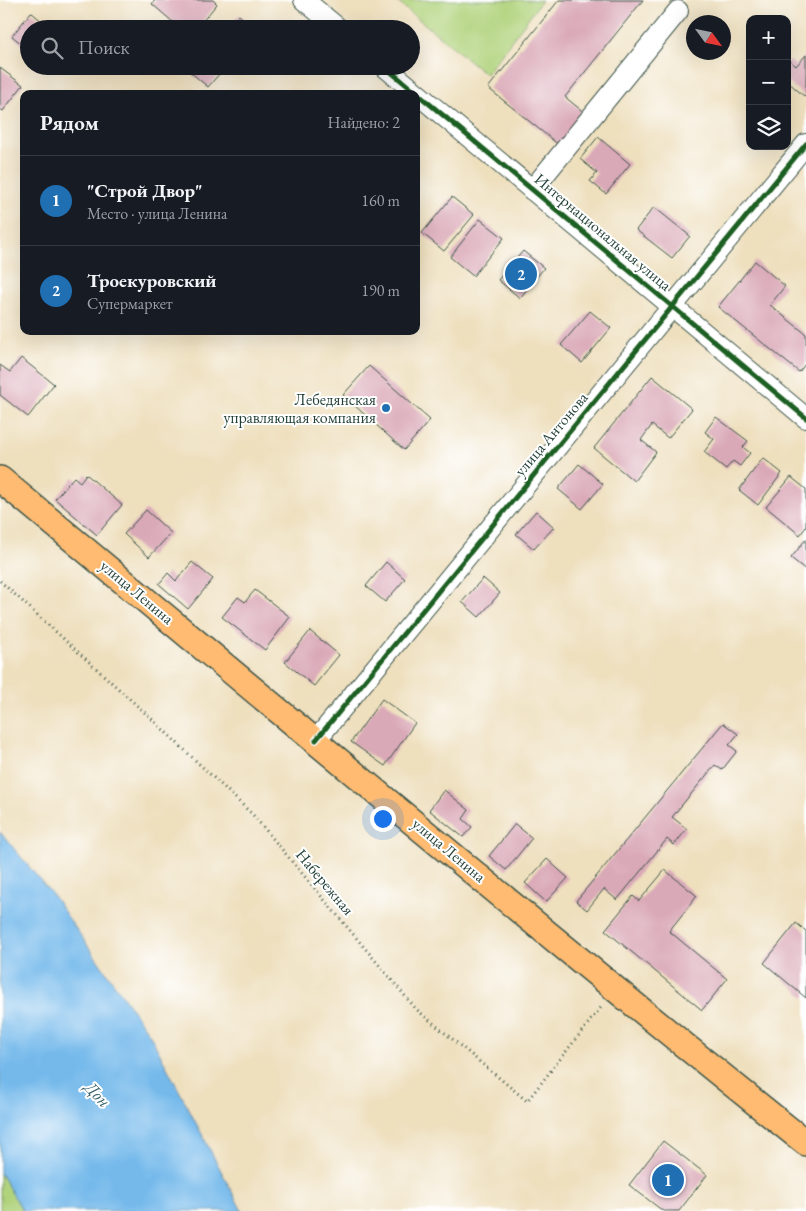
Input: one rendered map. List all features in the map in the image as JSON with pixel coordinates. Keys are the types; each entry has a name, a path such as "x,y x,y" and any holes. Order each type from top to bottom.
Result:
{"main road":[{"name":"улица Ленина","path":"0,479 316,740 614,990 806,1144"}],"street":[{"path":"304,0 328,20"},
{"path":"532,190 678,11"},
{"name":"Интернациональная улица","path":"395,75 413,90"},
{"name":"Интернациональная улица","path":"420,96 806,418"},
{"name":"улица Антонова","path":"316,740 806,144"}],"green space":[{"path":"395,0 542,0 486,74"},
{"path":"0,1173 23,1211 0,1211"}],"water":[{"name":"Дон","path":"0,832 51,893 150,1035 242,1211 23,1211 0,1173"}],"building":[{"path":"155,0 213,0 217,4 204,20 171,20 152,4"},
{"path":"559,0 643,0 565,97 586,114 560,146 488,88"},
{"path":"31,12 40,20 25,20"},
{"path":"239,15 245,20 234,20"},
{"path":"20,26 20,43 12,36"},
{"path":"806,55 806,94 804,96 791,85 791,62 796,66"},
{"path":"0,68 23,85 3,111 0,109"},
{"path":"194,75 218,75 208,87"},
{"path":"598,137 630,164 606,194 590,181 597,173 580,159"},
{"path":"452,197 474,215 444,251 422,233"},
{"path":"654,207 690,236 672,258 636,230"},
{"path":"480,219 504,238 473,276 450,257"},
{"path":"523,251 544,268 520,298 498,280"},
{"path":"755,261 785,286 770,305 806,334 806,363 799,372 718,307"},
{"path":"590,311 611,328 582,363 561,345"},
{"path":"21,358 54,384 28,417 0,395 0,365 10,372"},
{"name":"Лебедянская управляющая компания","path":"369,366 430,420 404,450 343,395"},
{"path":"652,376 692,409 668,438 652,425 641,440 656,452 634,481 594,448"},
{"path":"716,417 748,441 743,447 750,453 740,466 733,461 726,469 704,452 714,439 705,432"},
{"path":"763,458 782,473 758,505 739,490"},
{"path":"579,464 603,484 582,509 558,489"},
{"path":"86,474 122,505 97,535 55,499 74,477 80,482"},
{"path":"791,477 806,489 806,527 800,535 766,507"},
{"path":"146,510 171,533 149,557 124,534"},
{"path":"536,511 554,527 534,549 516,534"},
{"path":"806,539 806,570 791,558"},
{"path":"192,562 213,579 188,609 159,584 168,573 176,581"},
{"path":"386,562 405,579 385,602 366,586"},
{"path":"483,578 500,593 479,617 462,602"},
{"path":"255,590 290,617 265,650 222,617 238,597 245,602"},
{"path":"310,631 339,655 314,686 285,662"},
{"path":"382,699 415,723 385,766 351,742"},
{"path":"723,723 738,734 729,745 737,751 722,770 715,765 672,817 687,829 674,845 667,839 617,900 604,889 587,910 576,901"},
{"path":"444,790 469,810 463,819 472,827 463,837 429,810"},
{"path":"515,824 532,838 506,870 489,856"},
{"path":"547,859 568,878 546,902 525,883"},
{"path":"665,870 697,896 669,931 727,979 702,1010 605,930 633,896 639,901"},
{"path":"796,923 806,931 806,998 764,963"},
{"path":"663,1141 707,1175 679,1211 663,1211 629,1185"}],"cycle path":[{"path":"395,75 413,90"},
{"path":"420,96 806,418"},
{"path":"316,740 806,144"}],"place":[{"name":"Троекуровский","path":"521,274"},
{"name":"Лебедянская управляющая компания","path":"386,408"},
{"name":"\"Строй Двор\"","path":"668,1180"}]}
